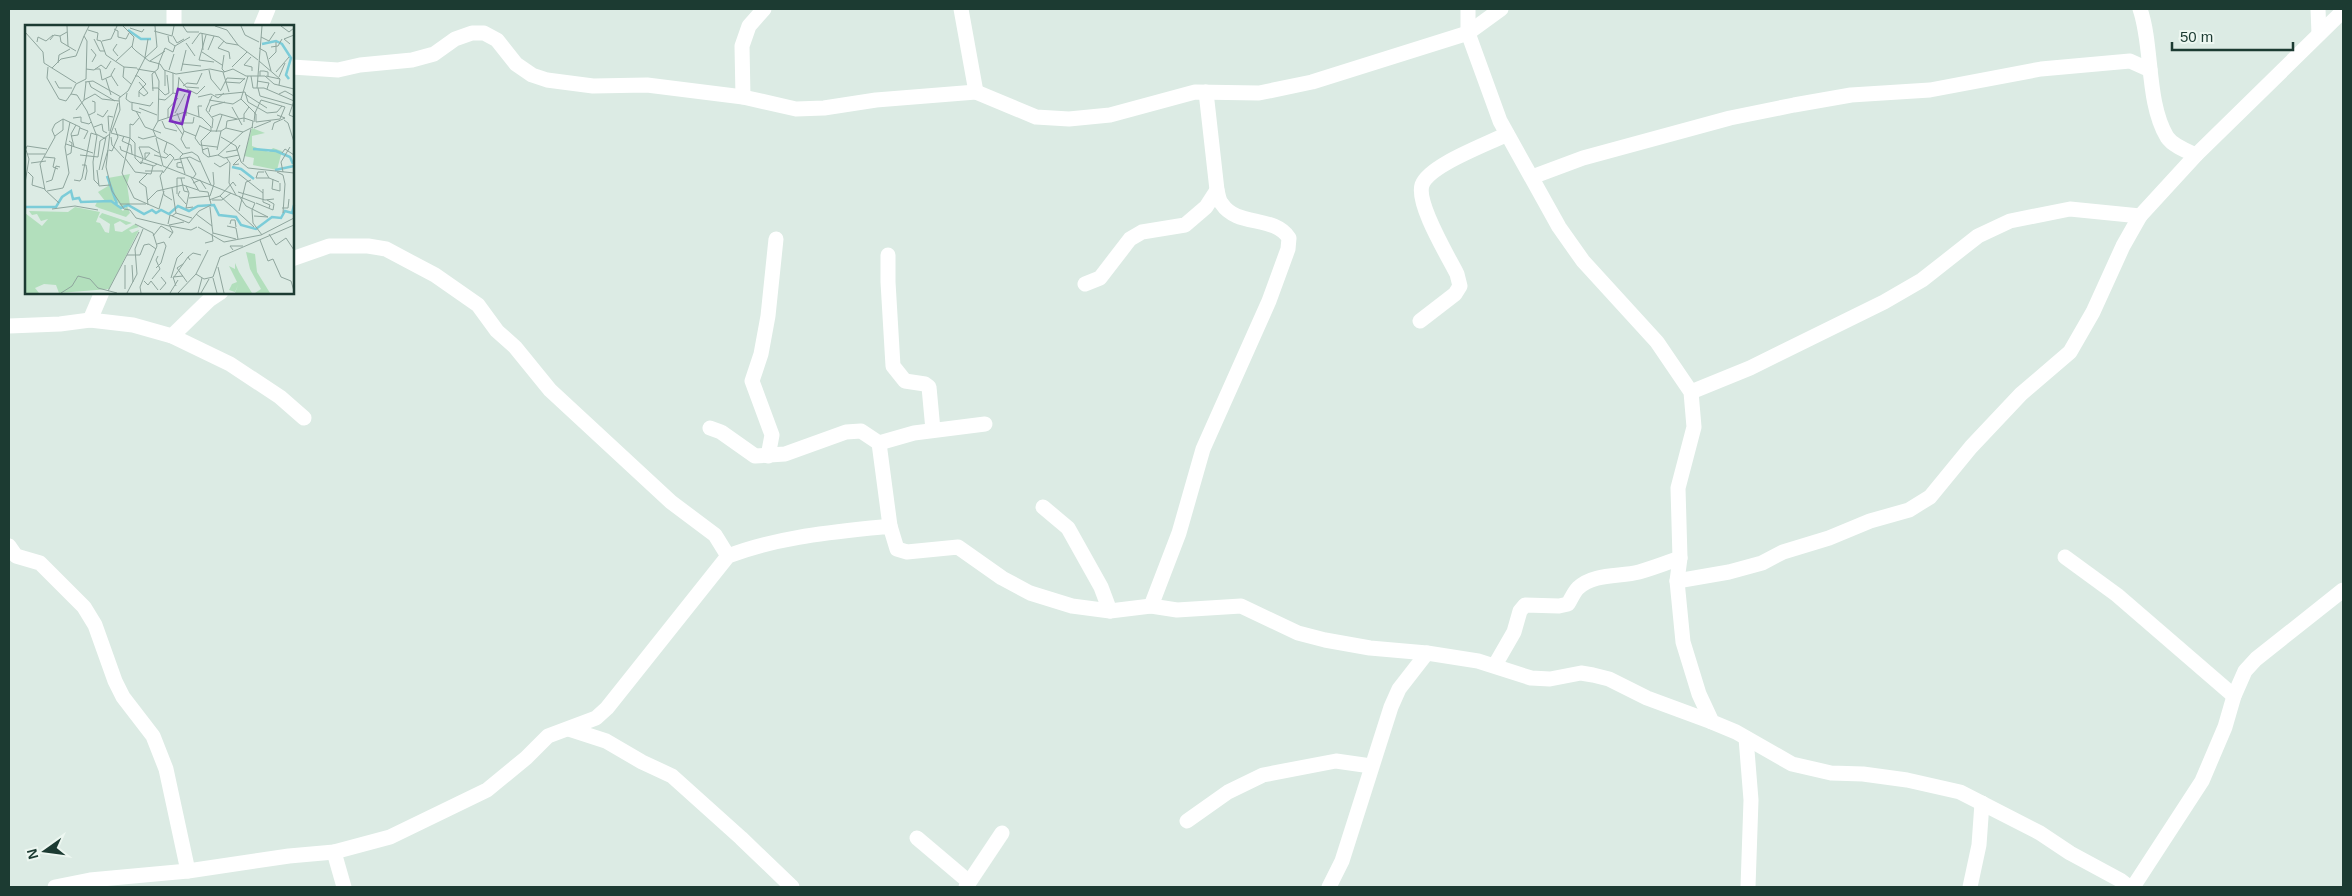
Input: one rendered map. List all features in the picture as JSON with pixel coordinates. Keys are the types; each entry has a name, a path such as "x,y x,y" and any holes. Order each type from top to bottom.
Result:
{"street":[{"path":"174,9 174,25"},
{"path":"261,25 268,9"},
{"path":"743,97 742,46 748,26 764,9"},
{"path":"961,9 976,92"},
{"path":"1468,9 1468,33 1491,100 1507,134 1573,249 1657,342 1691,392 1694,427 1678,488 1680,558 1677,581 1683,642 1698,694 1712,722"},
{"path":"294,67 338,70 360,65 412,60 434,54 455,39 472,33 484,33 497,40 516,64 532,75 547,80 593,86 647,85 743,97 796,109 824,108 876,100 976,92 1036,117 1069,119 1110,115 1195,92 1259,93 1312,82 1468,33 1501,9"},
{"path":"2140,9 2158,112 2168,138 2180,148 2196,155"},
{"path":"2318,9 2319,34"},
{"path":"1677,581 1729,572 1762,563 1783,552 1909,510 1930,497 1971,447 2021,394 2070,352 2093,312 2140,216 2196,155 2343,11"},
{"path":"1532,176 1583,158 1730,118 1794,104 1851,96 1930,90 2060,67 2130,61 2150,70"},
{"path":"1151,606 1179,533 1203,449 1269,301 1290,238 1285,231 1276,226 1234,216 1222,204 1217,190 1206,92"},
{"path":"1420,321 1455,294 1460,286 1457,274 1423,204 1422,185 1429,176 1447,162 1507,134"},
{"path":"1085,284 1100,278 1130,240 1142,232 1184,225 1206,208 1217,190"},
{"path":"1691,392 1750,368 1884,302 1922,280 1978,236 2010,221 2070,209 2140,216"},
{"path":"768,456 772,434 752,381 761,354 768,316 776,239"},
{"path":"294,258 329,246 368,246 386,249 435,275 478,305 497,331 515,347 550,390 671,502 715,535 728,556"},
{"path":"888,255 893,366 905,381 925,384 928,387 933,430"},
{"path":"90,320 101,294"},
{"path":"172,336 209,300 218,294"},
{"path":"9,326 60,324 90,320 133,325 172,336 230,364 280,397 304,418"},
{"path":"879,443 914,432 985,424"},
{"path":"710,428 721,432 755,456 785,454 846,432 861,431 879,443 890,526 897,549 907,552 958,547 1002,578 1030,593 1072,606 1110,611 1151,606 1177,610 1241,606 1298,633 1324,640 1370,648 1426,653 1495,665 1531,678 1550,679 1581,673 1609,679 1647,698 1736,732 1792,764 1831,773 1863,774 1938,786 1960,792 2040,833 2070,853 2120,880 2129,887"},
{"path":"1043,508 1068,528 1101,587 1110,611"},
{"path":"55,887 91,884 289,856 334,852 390,837 487,790 526,758 548,736 569,730 596,718 607,708 728,556 744,550 822,533 890,526"},
{"path":"9,546 16,556 40,563 84,607 95,625 123,698 153,736 166,769 188,871"},
{"path":"2064,557 2117,594 2234,696"},
{"path":"1495,665 1514,632 1520,611 1525,605 1558,606 1568,604 1578,588 1587,582 1602,576 1639,572 1680,558"},
{"path":"2133,887 2202,781 2225,727 2234,696 2245,672 2256,659 2343,590"},
{"path":"1329,887 1342,862 1371,766 1396,695 1426,653"},
{"path":"569,730 606,741 642,762 672,776 792,887"},
{"path":"1746,738 1751,800 1748,887"},
{"path":"1187,821 1228,792 1263,775 1336,761 1371,766"},
{"path":"1970,887 1979,845 1982,804"},
{"path":"917,838 967,885 1002,833"},
{"path":"334,852 344,887"}]}
